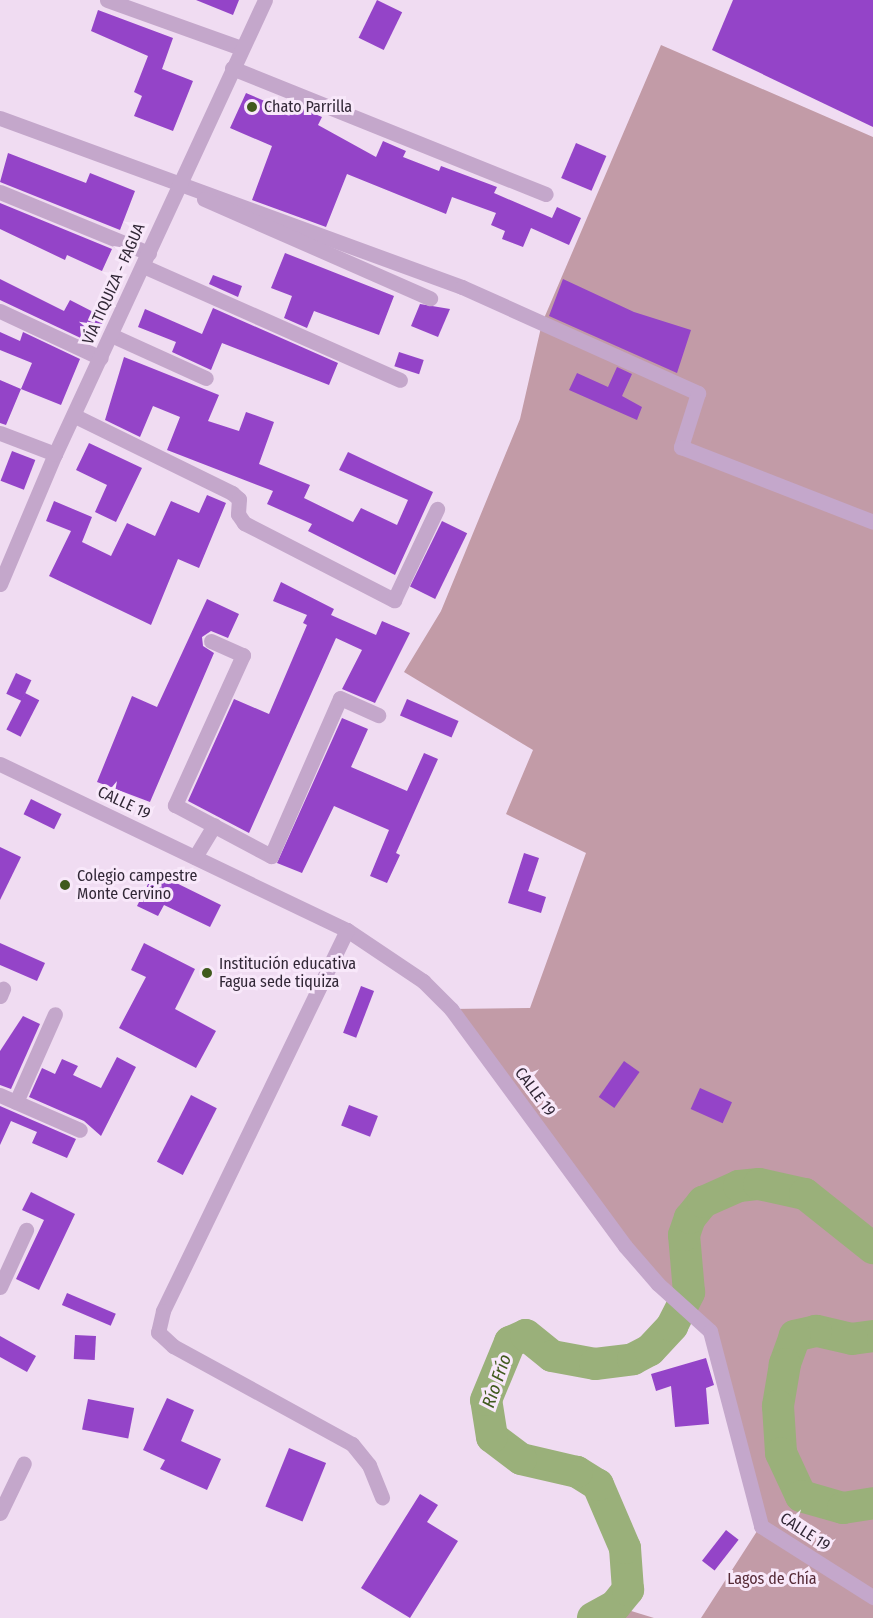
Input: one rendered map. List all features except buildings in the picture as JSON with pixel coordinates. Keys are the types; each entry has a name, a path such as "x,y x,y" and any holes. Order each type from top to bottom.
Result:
{"street":[{"path":"107,0 242,48"},
{"name":"VÍA TIQUIZA - FAGUA","path":"1,578 55,454 75,416 146,260 178,184 265,0"},
{"path":"232,68 546,194"},
{"path":"0,118 462,287 698,393 681,447 873,522"},
{"path":"178,184 430,298"},
{"path":"0,192 400,380"},
{"path":"0,311 101,358"},
{"path":"111,335 206,378"},
{"path":"75,416 232,493 239,499 238,514 244,523 394,600 437,509"},
{"path":"0,433 55,454"},
{"path":"211,641 243,655 175,805 271,856 340,698 378,715"},
{"name":"CALLE 19","path":"0,764 347,930 423,981 451,1009 658,1284 702,1319 720,1359 744,1472 761,1526 873,1598"},
{"path":"195,857 214,825"},
{"path":"347,930 163,1311 158,1332 173,1346 352,1444 369,1465 382,1497"},
{"path":"16,1102 55,1014"},
{"path":"0,1095 80,1130"},
{"path":"0,1287 26,1230"},
{"path":"0,1513 24,1463"}],"green space":[{"name":"Lagos de Chía","path":"661,45 873,137 873,1618 701,1618 761,1525 710,1331 658,1284 451,1009 530,1008 586,853 506,814 533,750 404,672 441,611 520,419 542,323"},
{"path":"615,1606 654,1618 593,1618"}],"waterway":[{"name":"Río Frío","path":"593,1618 615,1606 628,1590 625,1548 598,1485 577,1472 521,1459 492,1437 486,1400 510,1342 526,1335 552,1356 595,1364 633,1359 650,1350 672,1326 689,1292 684,1235 690,1218 703,1202 739,1186 759,1184 805,1194 873,1248"},
{"name":"Río Frío","path":"873,1336 852,1339 816,1331 795,1336 785,1364 778,1406 781,1453 801,1496 843,1508 873,1503"}],"place":[{"name":"Chato Parrilla","path":"252,107"},
{"name":"Colegio campestre Monte Cervino","path":"65,885"},
{"name":"Institución educativa Fagua sede tiquiza","path":"207,973"}]}
